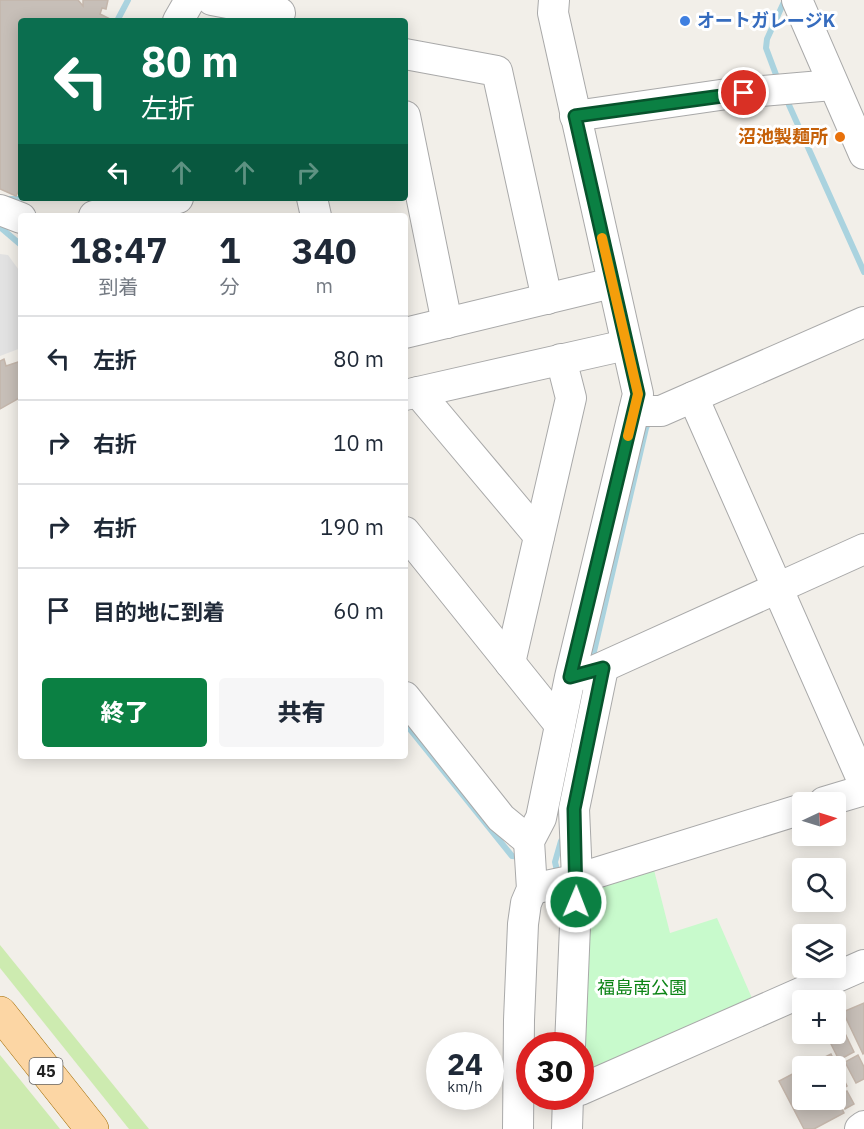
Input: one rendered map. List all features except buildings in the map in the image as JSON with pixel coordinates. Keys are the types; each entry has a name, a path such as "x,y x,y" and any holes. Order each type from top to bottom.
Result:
{"main road":[{"name":"45","path":"0,1013 92,1129"}],"street":[{"path":"180,18 190,0"},
{"path":"212,0 280,11"},
{"path":"518,1129 519,1020 526,903 546,871 574,809 587,673 645,411 638,394 612,284 553,13 554,0"},
{"path":"797,0 846,96 864,154"},
{"path":"408,55 497,71 547,299"},
{"path":"575,116 727,94 846,96"},
{"path":"408,131 447,323"},
{"path":"101,213 123,204 150,201"},
{"path":"408,332 612,284"},
{"path":"645,411 693,398 864,321"},
{"path":"539,536 412,393 626,345"},
{"path":"510,663 571,398 561,359"},
{"path":"693,398 864,784"},
{"path":"408,536 560,725"},
{"path":"568,1032 541,818 560,725 587,673 864,549"},
{"path":"408,701 546,871"},
{"path":"846,795 864,790"},
{"path":"546,871 792,811"},
{"path":"594,1084 864,965"},
{"path":"567,1129 568,1110"},
{"path":"860,1129 864,1126"}],"green space":[{"name":"福島南公園","path":"654,870 670,933 717,918 755,1005 594,1078 594,1032 583,1032 587,886"},
{"path":"0,945 149,1129 129,1129 0,968"},
{"path":"0,1055 52,1119 60,1129 0,1129"}],"shaded area":[{"path":"0,254 8,255 18,269 18,349 0,356"}],"waterway":[{"path":"119,18 128,0"},
{"path":"778,80 766,48 767,39 784,2"},
{"path":"789,105 864,272"},
{"path":"8,199 18,199"},
{"path":"0,227 18,242"},
{"path":"592,660 646,428 650,420"},
{"path":"408,727 512,856 522,857"},
{"path":"558,875 555,862 561,841"}],"slow traffic":[{"path":"602,238 638,394 628,436"}],"place":[{"name":"オートガレージK","path":"685,21"},
{"name":"沼池製麺所","path":"840,137"}],"route":[{"path":"576,902 574,809 603,668 570,677 638,394 575,116 744,93"}]}
